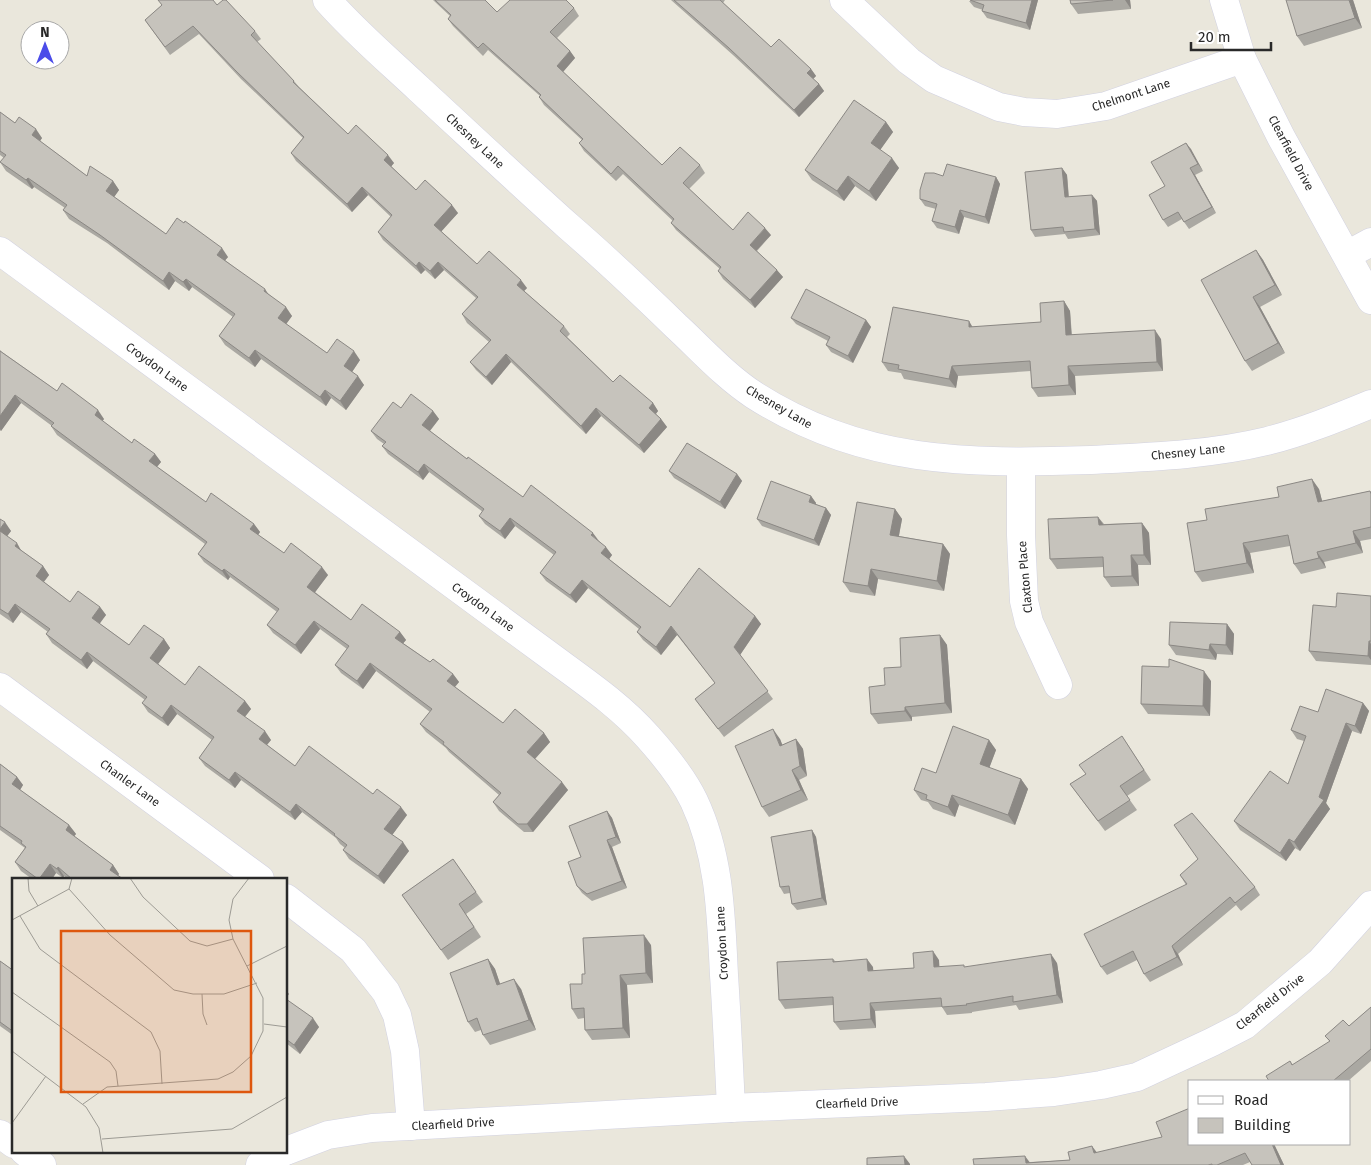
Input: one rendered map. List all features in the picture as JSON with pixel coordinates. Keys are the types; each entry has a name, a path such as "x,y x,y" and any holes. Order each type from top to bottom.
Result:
{"street":[{"name":"Chesney Lane","path":"326,0 354,29 496,162 637,288 727,374 753,394 814,428 843,439 868,445 924,457 955,460 1021,462 1174,456 1266,441 1314,427 1371,404"},
{"name":"Chelmont Lane","path":"844,0 910,62 934,79 999,107 1024,112 1057,114 1106,106 1242,59"},
{"name":"Clearfield Drive","path":"1224,0 1242,59 1281,137 1371,300"},
{"path":"1347,255 1371,242"},
{"name":"Croydon Lane","path":"0,250 546,653 620,709 647,735 680,778 694,800 716,869 722,918 731,1108"},
{"name":"Claxton Place","path":"1021,462 1021,535 1024,601 1029,622 1058,685"},
{"name":"Chanler Lane","path":"0,687 259,878"},
{"path":"288,900 353,950 386,992 397,1015 405,1050 411,1126"},
{"name":"Clearfield Drive","path":"288,1150 328,1135 372,1128 731,1108 902,1102 1054,1092 1102,1085 1137,1077 1244,1025 1320,962 1371,905"},
{"path":"0,1134 12,1143"},
{"path":"25,1152 42,1165"},
{"name":"Clearfield Drive","path":"260,1165 284,1152"}],"building":[{"path":"158,0 213,0 217,5 226,0 255,31 251,35 293,82 348,134 356,125 388,155 384,160 416,190 425,180 452,205 434,225 477,264 489,251 521,280 517,285 564,326 560,331 613,382 620,375 653,403 649,408 661,419 639,445 596,408 581,426 506,354 486,377 470,362 491,340 462,314 478,297 438,262 430,271 419,262 416,266 378,232 392,215 362,187 347,204 291,153 304,137 193,26 165,47 145,20 162,5"},
{"path":"435,0 485,0 497,12 510,0 566,0 574,8 550,32 570,51 557,66 662,165 680,147 700,165 683,183 733,230 748,212 765,228 750,245 777,270 750,300 718,271 721,267 671,223 674,219 618,166 611,174 579,143 583,139 539,97 541,95 483,43 478,48 448,19 451,15"},
{"path":"674,0 720,0 771,47 779,39 811,69 807,73 819,84 794,110 729,48"},
{"path":"970,0 1032,0 1026,23 982,11 984,5"},
{"path":"1070,0 1113,0 1071,4"},
{"path":"1286,0 1349,0 1355,18 1297,36"},
{"path":"854,100 886,122 871,143 892,158 869,191 848,176 837,191 805,170"},
{"path":"0,112 15,123 19,117 36,129 32,135 87,176 90,166 113,181 106,191 166,234 177,218 184,223 185,221 222,248 217,255 265,289 264,291 286,307 278,318 327,353 337,339 354,351 344,366 358,376 340,401 325,390 320,397 255,350 249,358 219,336 235,314 186,279 183,282 169,272 163,281 63,210 67,205 28,178 26,180 0,162 6,155 0,151"},
{"path":"1186,143 1198,164 1190,168 1212,207 1184,222 1178,212 1163,220 1149,195 1165,186 1151,162"},
{"path":"947,164 996,177 985,217 960,210 955,227 932,221 937,204 920,199 920,190 925,173 943,176"},
{"path":"1062,168 1065,197 1092,195 1095,229 1064,232 1063,227 1031,230 1025,172"},
{"path":"1256,250 1275,285 1253,297 1278,343 1245,361 1201,280"},
{"path":"806,289 866,320 848,356 826,345 830,337 791,318"},
{"path":"1064,301 1066,335 1155,330 1157,362 1068,366 1069,385 1032,388 1030,361 952,366 949,379 898,369 899,365 882,362 893,307 969,321 969,327 1041,322 1040,303"},
{"path":"0,351 57,391 62,383 98,410 95,415 132,443 134,439 155,454 149,461 206,502 211,493 254,524 250,529 284,553 291,543 322,567 307,587 351,620 362,604 400,632 395,638 430,662 433,659 453,674 447,681 503,723 515,709 544,733 527,752 562,782 527,824 518,824 493,802 501,793 443,744 444,742 420,724 432,709 370,663 357,681 335,665 349,646 314,621 295,645 267,625 279,609 224,569 222,571 198,554 207,542 51,426 54,423 15,395 0,416"},
{"path":"411,394 433,411 422,425 467,459 468,457 523,497 531,485 593,533 591,535 606,547 601,553 670,607 699,568 755,616 734,647 768,691 718,729 695,699 715,683 671,626 656,647 637,632 641,627 582,580 570,595 540,573 556,552 510,518 500,531 479,516 484,509 424,464 418,472 382,446 386,442 371,431 393,402 401,408"},
{"path":"687,443 737,474 720,502 669,471"},
{"path":"1312,479 1318,502 1370,491 1371,527 1353,531 1356,543 1317,552 1319,558 1294,564 1288,535 1243,543 1247,563 1195,572 1187,523 1207,520 1205,509 1279,497 1277,487"},
{"path":"771,481 811,496 809,502 826,508 814,540 757,519"},
{"path":"857,502 895,509 890,535 943,544 937,581 871,569 868,586 843,582"},
{"path":"1098,517 1099,525 1142,523 1144,555 1131,555 1132,576 1104,577 1103,557 1050,559 1048,519"},
{"path":"0,519 5,522 0,529"},
{"path":"0,531 17,543 15,546 43,566 36,576 70,602 78,591 100,607 92,618 129,645 144,625 164,639 150,658 185,685 199,666 245,701 237,711 265,731 259,739 295,766 309,746 373,794 377,789 401,807 384,829 403,842 378,876 343,850 347,845 296,804 290,812 235,772 229,780 199,758 214,737 171,705 162,718 142,703 147,697 87,652 81,660 46,634 50,629 15,604 8,614 0,609"},
{"path":"1337,593 1371,596 1371,641 1369,641 1368,656 1309,651 1313,605 1336,607"},
{"path":"1170,622 1227,624 1226,645 1210,644 1209,650 1169,645"},
{"path":"940,635 945,703 905,707 905,711 871,714 869,687 885,685 884,668 901,667 900,638"},
{"path":"1169,659 1204,671 1203,706 1141,704 1142,666 1169,667"},
{"path":"1326,689 1363,703 1355,726 1346,723 1319,797 1324,800 1294,842 1289,839 1280,853 1234,821 1270,771 1288,784 1306,736 1291,730 1300,706 1318,712"},
{"path":"953,726 989,740 980,764 1021,779 1008,815 952,795 948,807 926,799 927,795 914,790 922,768 936,773"},
{"path":"773,729 780,746 796,739 800,766 792,770 801,790 762,807 735,746"},
{"path":"1122,736 1144,770 1120,786 1130,800 1098,821 1070,784 1086,774 1079,765"},
{"path":"0,764 17,777 12,784 69,825 66,830 113,865 110,870 122,878 71,878 58,867 57,869 50,864 40,878 37,878 15,862 26,847 21,843 22,841 0,826"},
{"path":"607,811 616,837 607,840 622,881 587,894 577,886 568,862 581,857 569,826"},
{"path":"1192,813 1255,887 1235,903 1230,897 1172,946 1177,957 1144,974 1133,951 1101,967 1084,934 1187,884 1180,875 1198,859 1174,825"},
{"path":"812,830 822,898 792,904 789,886 780,887 771,837"},
{"path":"453,859 476,892 459,904 474,927 441,950 402,895"},
{"path":"644,935 646,973 620,975 623,1028 585,1030 584,1008 572,1009 570,984 582,984 582,974 585,974 583,938"},
{"path":"933,951 934,967 964,965 964,967 1051,954 1057,995 1013,1002 1013,996 967,1005 942,1007 941,998 870,1003 871,1019 834,1022 833,997 779,1000 777,962 833,959 833,962 867,959 868,971 914,968 913,953"},
{"path":"488,959 497,985 514,979 529,1020 483,1035 477,1018 468,1022 450,973"},
{"path":"0,961 12,970 12,1031 0,1022"},
{"path":"288,1000 313,1018 294,1045 288,1040"},
{"path":"1371,1007 1371,1049 1334,1080 1268,1080 1266,1076 1290,1061 1292,1065 1330,1041 1325,1036 1343,1020 1349,1026"},
{"path":"1188,1109 1188,1145 1272,1145 1281,1165 1252,1165 1245,1153 1217,1165 974,1165 973,1159 1025,1156 1026,1163 1070,1160 1068,1152 1092,1146 1094,1153 1162,1137 1156,1122"},
{"path":"904,1156 905,1165 867,1165 867,1158"}]}
